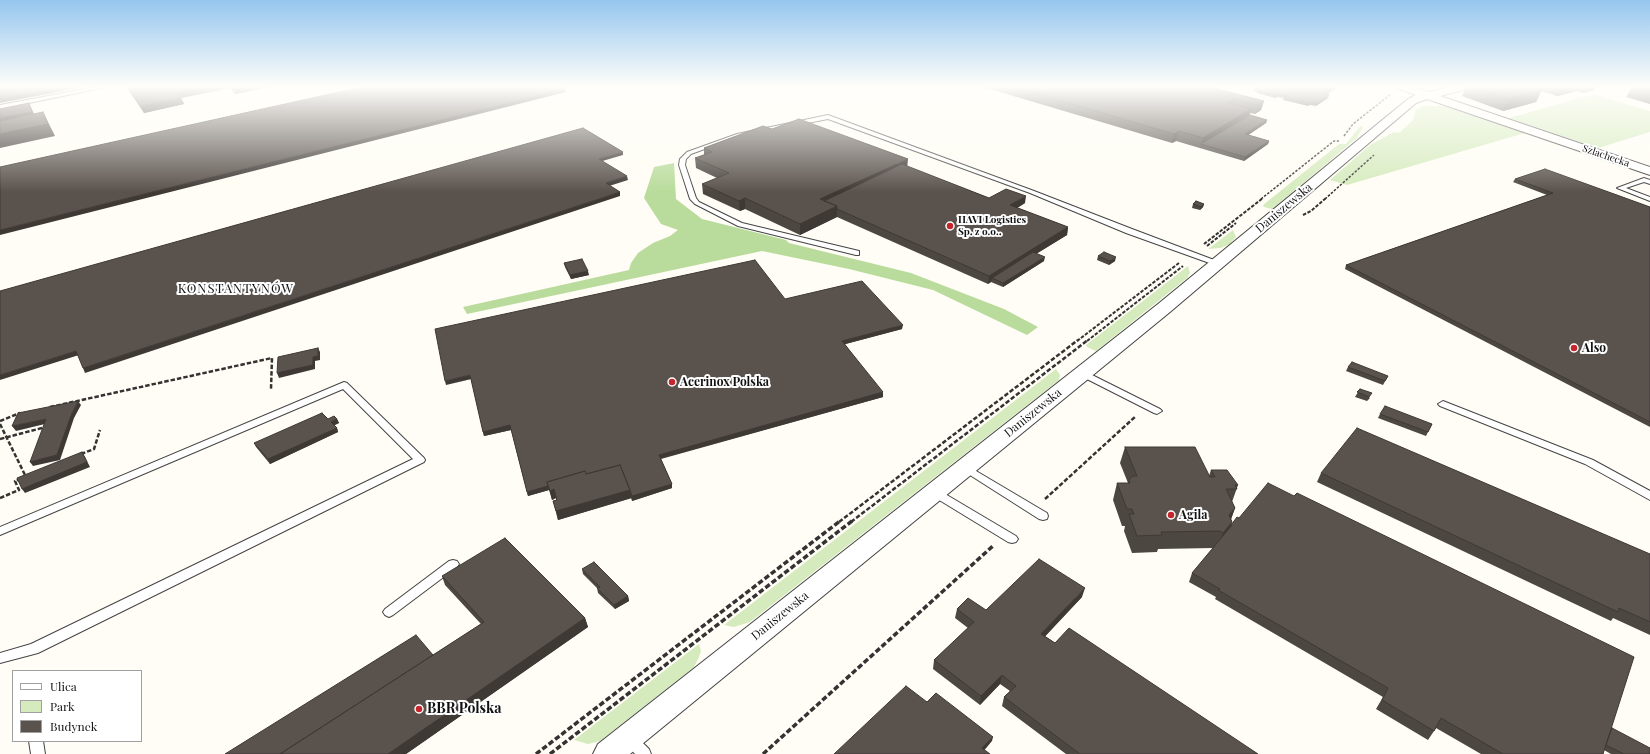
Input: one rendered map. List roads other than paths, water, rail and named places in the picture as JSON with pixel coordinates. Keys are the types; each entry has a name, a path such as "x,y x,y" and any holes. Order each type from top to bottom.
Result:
{"street":[{"name":"Daniszewska","path":"608,754 966,468 1218,263 1387,122"},
{"name":"Szlachecka","path":"1507,122 1650,171"}],"lane":[{"path":"802,122 739,135 689,153 684,159 682,165 693,199 697,203 740,225 856,253"},
{"path":"842,122 1032,192 1129,231 1218,263"},
{"path":"1650,182 1644,180 1620,188 1650,199"},
{"path":"1082,373 1157,411"},
{"path":"0,531 344,385 420,460 34,649 0,658"},
{"path":"1443,404 1589,462 1650,496"},
{"path":"966,468 1043,516"},
{"path":"935,492 1008,537"},
{"path":"389,612 453,564"},
{"path":"628,738 644,754"},
{"path":"36,742 38,754"}],"place":[{"name":"HAVI Logistics Sp. z o.o..","path":"950,226"},
{"name":"Also","path":"1574,348"},
{"name":"Acerinox Polska","path":"672,382"},
{"name":"Agila","path":"1171,515"},
{"name":"BBR Polska","path":"419,709"}],"district":[{"name":"KONSTANTYNÓW","path":"236,289"}]}
